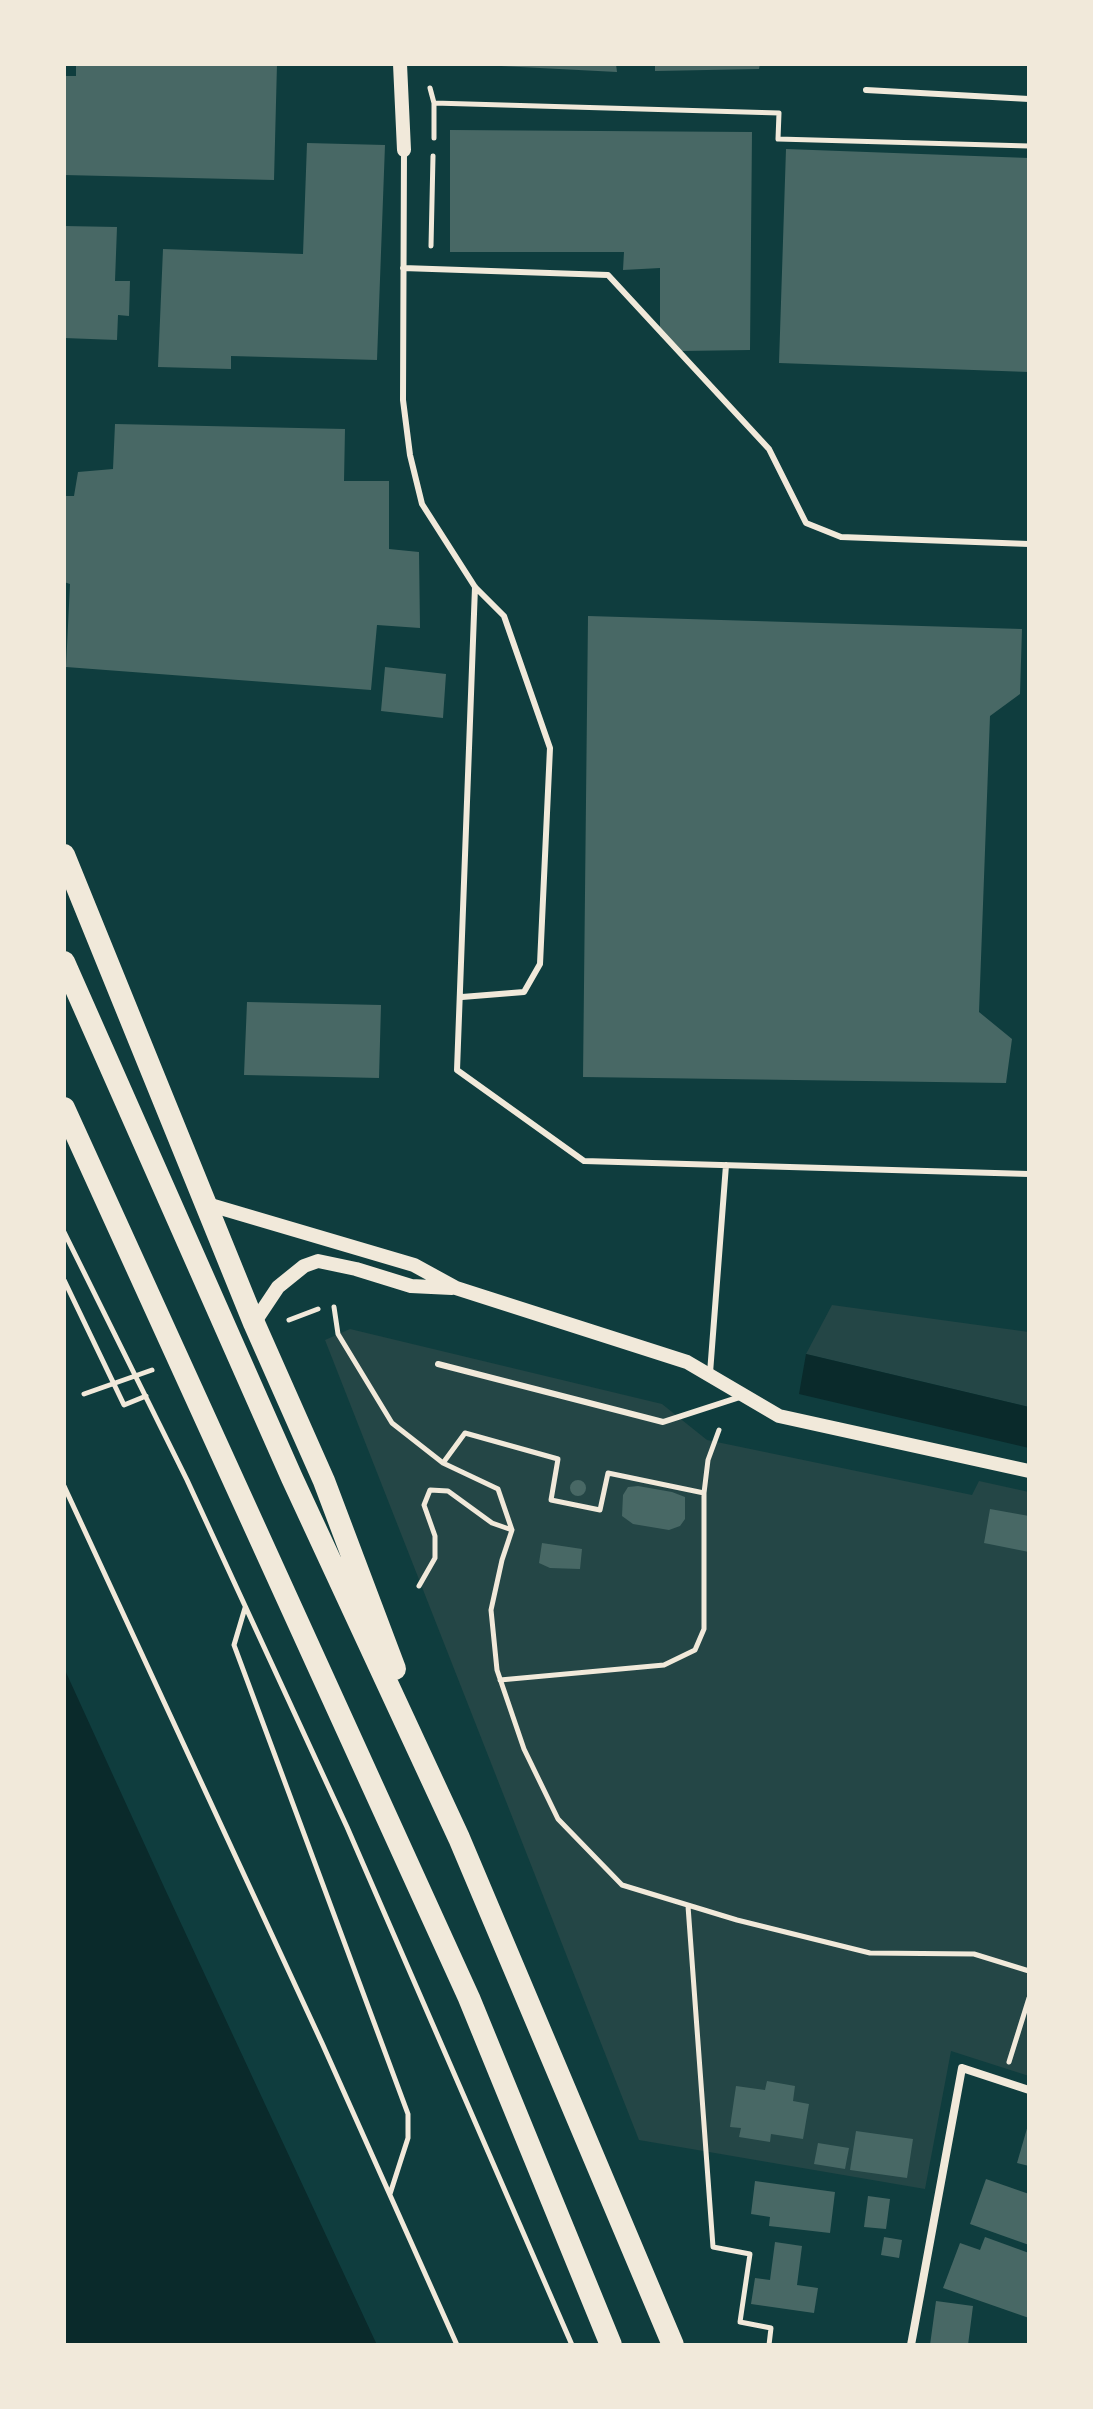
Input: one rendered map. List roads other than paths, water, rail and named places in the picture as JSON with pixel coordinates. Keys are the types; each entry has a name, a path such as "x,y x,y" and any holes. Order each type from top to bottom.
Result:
{"highway":[{"path":"64,855 254,1323 324,1481 459,1838"},
{"path":"64,962 292,1478 459,1838 673,2345"},
{"path":"64,1108 469,1998 611,2345"}],"street":[{"path":"400,64 404,150"},
{"path":"207,1204 414,1265 456,1288 687,1362 779,1416 1029,1471"},
{"path":"254,1323 278,1287 304,1266 318,1261 411,1286 456,1288"},
{"path":"911,2345 962,2068 1029,2090"}],"lane":[{"path":"866,90 1029,99"},
{"path":"404,150 403,400 410,455 422,504 475,587 504,616 550,748 540,964 524,992 462,997"},
{"path":"403,268 608,275 769,449 806,523 841,537 1029,544"},
{"path":"475,587 457,1070 584,1161 1029,1174"},
{"path":"709,1377 726,1165"},
{"path":"438,1364 663,1422 744,1396"}]}
